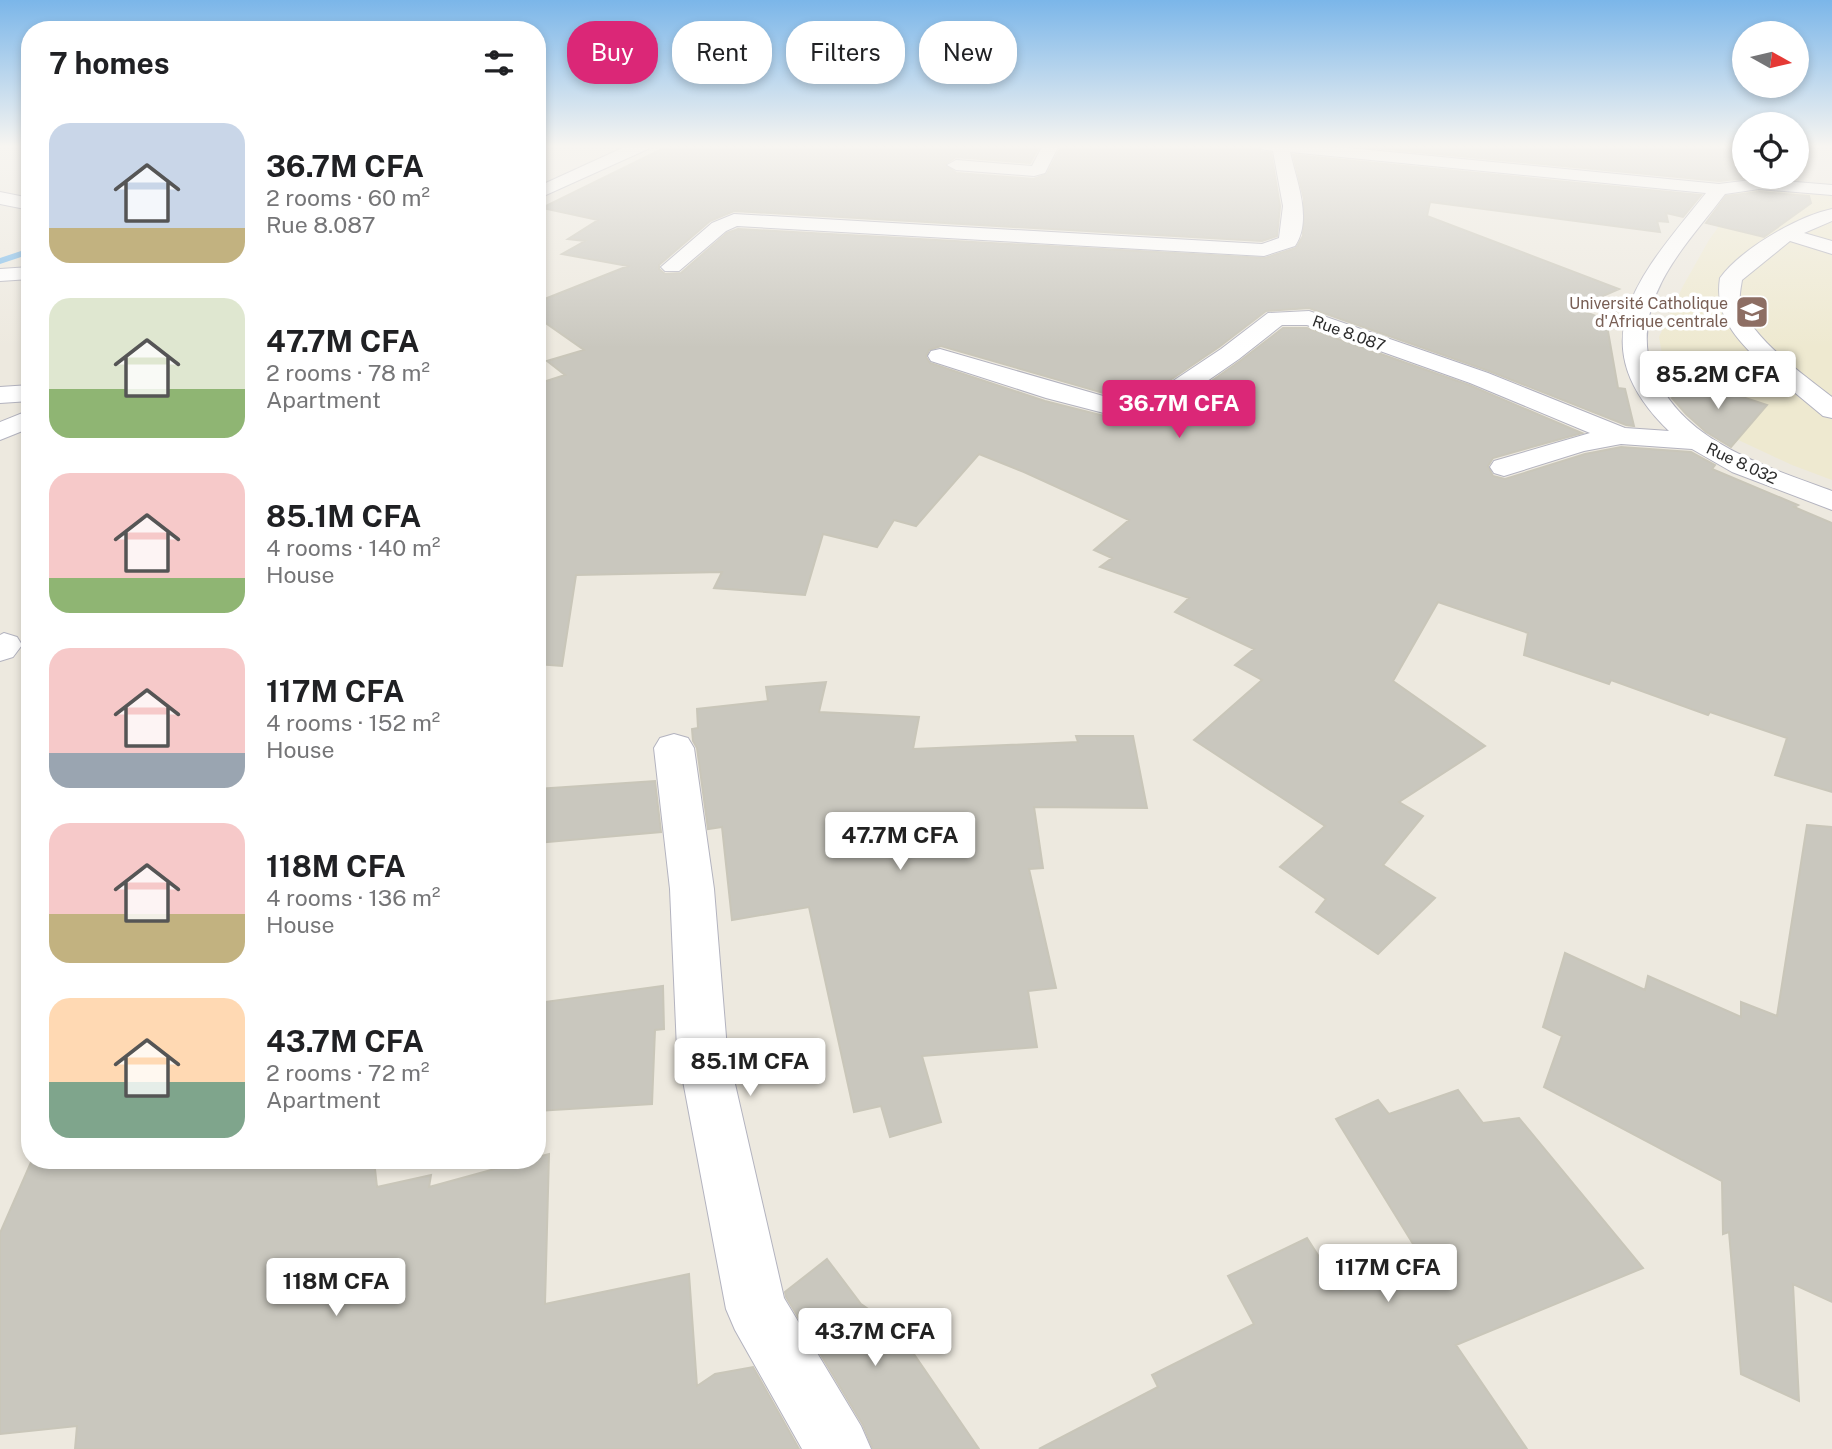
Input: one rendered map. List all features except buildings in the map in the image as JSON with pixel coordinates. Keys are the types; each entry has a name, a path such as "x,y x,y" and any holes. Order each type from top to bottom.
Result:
{"street":[{"path":"672,267 719,227 734,220 1264,250 1288,242 1293,228 1294,213"},
{"name":"Rue 8.032","path":"1701,213 1664,262 1637,309 1634,341 1640,374 1663,410 1697,442 1751,470 1832,501"},
{"path":"1832,215 1825,215 1787,234 1751,259 1731,278 1728,303 1751,338 1789,375 1832,410"},
{"path":"1787,234 1832,248"},
{"path":"0,275 21,274"},
{"name":"Rue 8.087","path":"940,356 1055,392 1131,412 1155,405 1230,354 1276,318 1297,316 1479,378 1621,436 1697,442"},
{"path":"1638,362 1789,375"},
{"path":"0,395 21,394"},
{"path":"0,432 21,422"},
{"path":"1504,467 1579,443 1621,436"},
{"path":"674,748 692,889 702,1049 756,1309 838,1449"}],"shaded area":[{"name":"Université Catholique d'Afrique centrale","path":"1725,213 1832,213 1832,480 1792,465 1717,430 1668,388 1659,337 1709,240 1727,215"}],"waterway":[{"path":"0,261 21,254"}],"place":[{"name":"Université Catholique d'Afrique centrale","path":"1752,312"}]}
